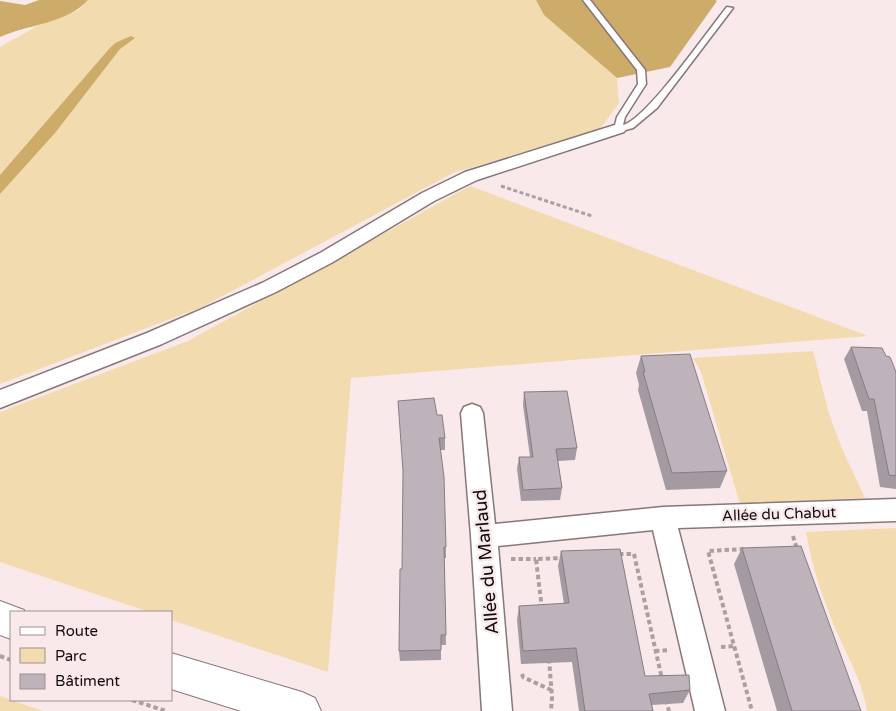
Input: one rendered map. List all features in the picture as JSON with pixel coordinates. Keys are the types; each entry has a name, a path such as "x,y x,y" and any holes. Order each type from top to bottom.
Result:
{"street":[{"path":"0,399 123,353 227,307 307,268 425,197 472,176 618,129"},
{"name":"Allée du Marlaud","path":"472,413 484,536 497,711"},
{"name":"Allée du Chabut","path":"484,536 662,518 896,510"},
{"path":"662,518 710,711"},
{"path":"172,671 302,711"}],"lane":[{"path":"586,0 641,70 642,84 621,117 618,129 630,126 638,121 654,106 729,8"}],"path":[{"path":"472,176 592,216"},
{"path":"786,547 796,546 790,527"},
{"path":"747,549 708,551 752,711"},
{"path":"615,555 634,554 663,685"},
{"path":"544,617 536,559 566,558"},
{"path":"548,655 552,697 551,711"},
{"path":"665,694 669,711"},
{"path":"135,701 166,711"}],"green space":[{"path":"88,0 536,0 544,15 617,78 619,103 600,129 453,173 202,307 0,384 0,47 39,25 79,10"},
{"path":"470,186 868,336 351,378 328,672 172,620 172,611 146,611 0,562 0,412 188,341"},
{"path":"813,351 829,414 843,451 865,498 740,504 701,372 693,358"},
{"path":"896,528 896,711 867,711 860,683 824,600 806,532"},
{"path":"0,696 43,711 0,711"}],"shaded area":[{"path":"39,0 88,0 79,8 58,19 0,37 0,1 25,5"},
{"path":"536,0 717,1 670,67 617,78 544,15"},
{"path":"131,36 135,38 120,49 55,133 0,194 0,175 109,49 115,43"}],"building":[{"path":"851,347 882,348 886,356 890,357 896,372 896,476 889,475 874,399 869,399"},
{"path":"690,354 727,471 672,473 643,372 645,372 641,356"},
{"path":"567,391 577,448 556,449 562,488 523,490 519,457 533,457 524,392"},
{"path":"434,398 437,415 442,415 445,438 439,438 444,477 446,635 441,635 441,650 399,651 403,471 398,401"},
{"path":"801,546 861,711 792,711 742,548"},
{"path":"620,549 645,676 689,675 690,690 649,694 653,711 585,711 576,648 523,651 519,606 569,603 561,551"}]}
